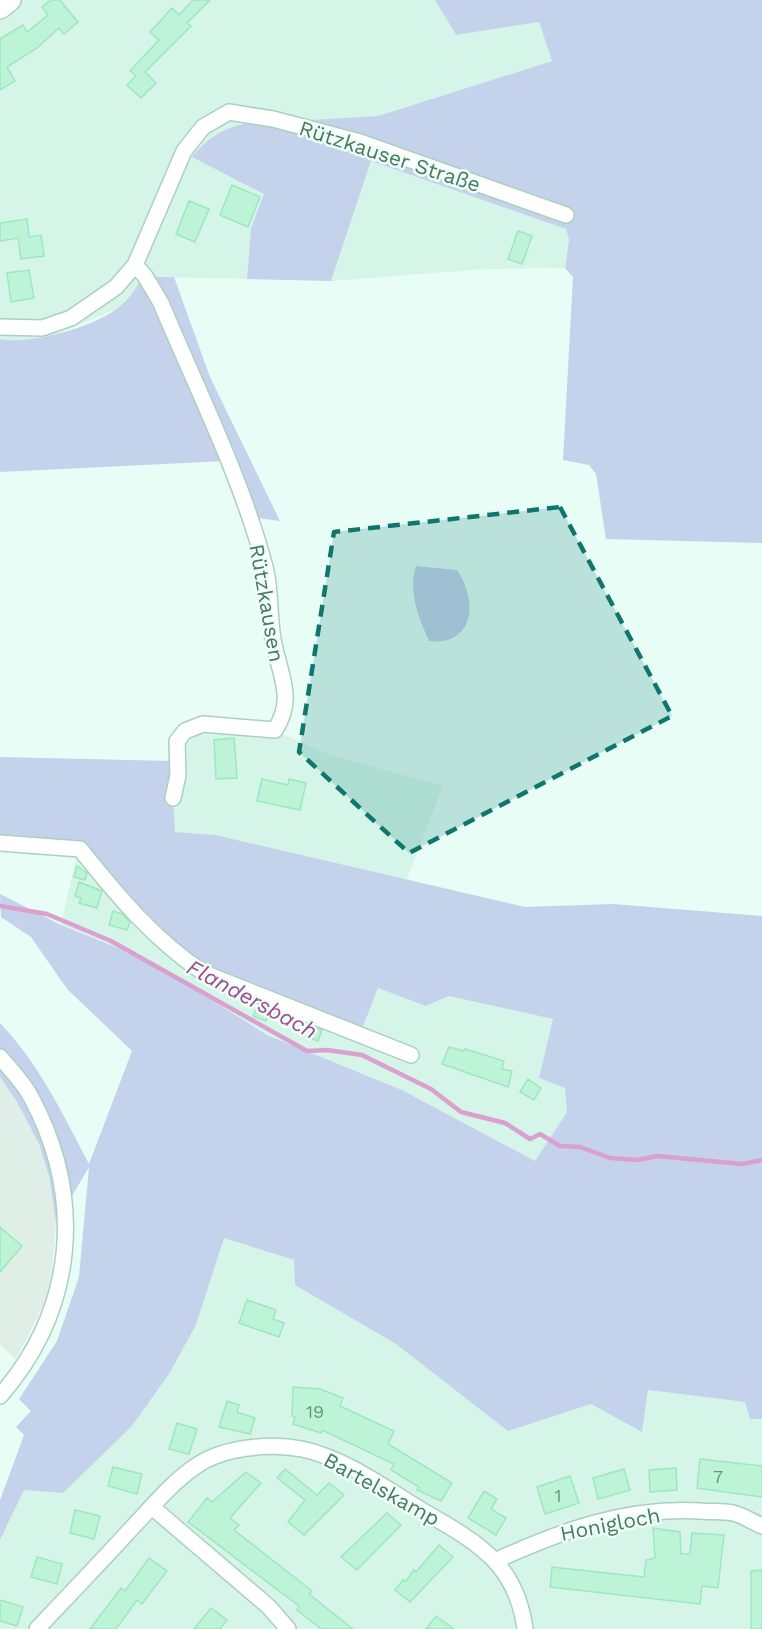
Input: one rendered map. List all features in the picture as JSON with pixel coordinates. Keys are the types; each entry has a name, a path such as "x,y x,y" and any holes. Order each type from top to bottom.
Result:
{"street":[{"path":"0,8 10,0"},
{"name":"Rützkauser Straße","path":"0,327 42,327 71,318 116,287 135,265 184,151 203,127 229,112 273,119 360,141 566,215"},
{"name":"Rützkausen","path":"135,265 145,276 161,303 252,525 266,570 269,616 288,700 283,718 275,730 203,724 185,731 177,741 178,775 172,798"},
{"path":"0,843 80,849 118,897 152,932 176,955 204,973 411,1055"},
{"path":"0,1057 30,1094 50,1138 62,1182 66,1225 61,1275 54,1306 26,1365 0,1396"},
{"name":"Bartelskamp","path":"37,1629 152,1507 197,1465 236,1450 273,1445 325,1456 435,1518 497,1560 514,1591 525,1629"},
{"path":"152,1507 269,1607 288,1629"},
{"name":"Honigloch","path":"497,1560 547,1537 590,1523 634,1514 684,1510 733,1513 762,1526"}],"highlighted area":[{"path":"560,507 672,716 409,853 299,752 334,532"}],"shaded area":[{"path":"0,0 435,0 456,35 539,22 552,61 378,116 243,124 193,157 265,194 251,228 247,279 154,277 148,267 139,285 118,308 50,337 12,341 0,339"},
{"path":"435,0 762,0 762,543 606,539 596,474 589,465 563,460 573,277 565,268 569,240 566,229 371,161 331,281 247,279 251,228 264,194 192,157 215,136 243,124 378,116 552,61 539,22 456,35"},
{"path":"371,161 566,229 569,240 565,268 485,269 331,281"},
{"path":"148,266 154,277 174,277 210,377 280,521 250,517 225,461 0,472 0,339 45,337 94,321 124,303"},
{"path":"416,566 457,570 464,582 468,594 468,619 464,629 456,636 444,641 429,641 414,595"},
{"path":"187,722 259,724 330,755 443,786 406,881 215,835 175,832 169,741"},
{"path":"0,757 171,761 175,832 215,835 525,907 613,904 762,916 762,1419 750,1419 745,1402 648,1390 642,1432 591,1404 508,1431 396,1344 295,1285 294,1260 224,1238 196,1325 169,1374 132,1426 63,1493 24,1490 0,1540 0,1500 24,1435 16,1427 31,1411 19,1399 57,1341 79,1277 89,1167 56,1223 49,1176 39,1144 17,1102 0,1077 0,1023 38,1072 89,1164 132,1051 67,989 31,937 1,917 0,894 61,925 150,961 267,1035 402,1090 535,1161 567,1112 565,1088 539,1078 553,1019 449,996 426,1006 378,988 362,1029 197,965 167,939 85,850 0,841"},
{"path":"85,850 362,1029 378,988 426,1006 449,996 554,1019 545,1064 542,1063 565,1088 567,1112 535,1161 402,1090 267,1035 150,961 61,925 76,858"},
{"path":"0,1077 17,1102 39,1144 49,1176 56,1223 52,1272 45,1302 16,1359 0,1345"},
{"path":"224,1238 294,1260 296,1285 396,1344 508,1430 591,1404 642,1432 648,1390 746,1402 750,1419 762,1419 762,1629 0,1629 0,1540 24,1490 132,1426 169,1374 196,1325"}],"building":[{"path":"51,0 60,0 78,22 64,34 59,28 37,48 7,67 15,81 0,90 0,39 23,25 27,32 48,15 42,7"},
{"path":"193,0 210,0 187,23 191,26 145,72 156,83 141,98 127,85 136,76 130,71 159,40 150,32 172,8 179,15"},
{"path":"232,185 260,197 248,227 220,215"},
{"path":"189,201 209,209 195,242 176,234"},
{"path":"27,219 29,237 41,235 44,256 21,259 18,238 0,241 0,223"},
{"path":"518,231 532,236 522,264 508,259"},
{"path":"29,270 34,298 11,302 7,273"},
{"path":"234,738 237,778 216,779 214,740"},
{"path":"262,779 288,785 289,779 306,783 300,810 257,801"},
{"path":"77,866 87,873 85,880 74,877"},
{"path":"79,882 102,891 97,908 79,903 81,898 75,896"},
{"path":"113,911 122,914 130,922 127,930 109,925"},
{"path":"258,1005 270,1010 266,1021 253,1016"},
{"path":"305,1023 322,1030 318,1041 301,1034"},
{"path":"449,1047 464,1051 465,1049 504,1061 502,1069 512,1071 508,1087 442,1064"},
{"path":"528,1079 541,1088 534,1100 520,1092"},
{"path":"0,1227 22,1246 0,1272"},
{"path":"247,1300 276,1310 273,1319 284,1323 279,1337 239,1323"},
{"path":"293,1387 320,1389 343,1398 340,1406 394,1431 388,1444 452,1483 441,1501 417,1490 419,1487 391,1470 394,1464 322,1430 321,1433 293,1424 295,1417 292,1416"},
{"path":"227,1401 239,1405 237,1412 255,1418 250,1434 219,1427"},
{"path":"177,1423 197,1429 189,1454 169,1449"},
{"path":"700,1459 762,1466 762,1497 697,1488"},
{"path":"113,1467 142,1474 137,1494 108,1486"},
{"path":"676,1468 677,1490 650,1492 649,1470"},
{"path":"285,1469 317,1495 329,1483 344,1495 304,1535 288,1522 305,1500 277,1478"},
{"path":"624,1469 630,1490 598,1499 593,1478"},
{"path":"246,1472 261,1483 230,1518 239,1525 234,1530 312,1591 309,1594 353,1629 321,1629 297,1610 299,1606 188,1522 207,1498 212,1502"},
{"path":"570,1476 579,1503 545,1514 537,1487"},
{"path":"484,1491 497,1499 491,1509 506,1518 496,1535 468,1518"},
{"path":"75,1510 100,1516 94,1539 70,1533"},
{"path":"387,1513 401,1525 357,1570 341,1557"},
{"path":"653,1528 680,1532 681,1554 690,1554 692,1533 724,1535 718,1588 702,1586 700,1604 550,1587 552,1567 644,1577 646,1560 655,1558"},
{"path":"439,1545 453,1557 410,1602 395,1590 414,1570 416,1572"},
{"path":"37,1557 62,1564 57,1584 31,1577"},
{"path":"149,1558 167,1571 142,1604 137,1600 116,1629 90,1629 121,1588 125,1591"},
{"path":"762,1570 762,1629 751,1629 751,1571"},
{"path":"0,1600 23,1607 17,1626 0,1621"},
{"path":"211,1608 227,1620 220,1629 194,1629"},
{"path":"436,1616 454,1629 426,1629"}],"waterway":[{"name":"Flandersbach","path":"0,906 47,914 111,941 307,1051 327,1050 362,1055 431,1089 461,1112 505,1123 530,1139 540,1134 560,1146 580,1147 610,1158 638,1160 657,1156 742,1164 762,1160"}]}
